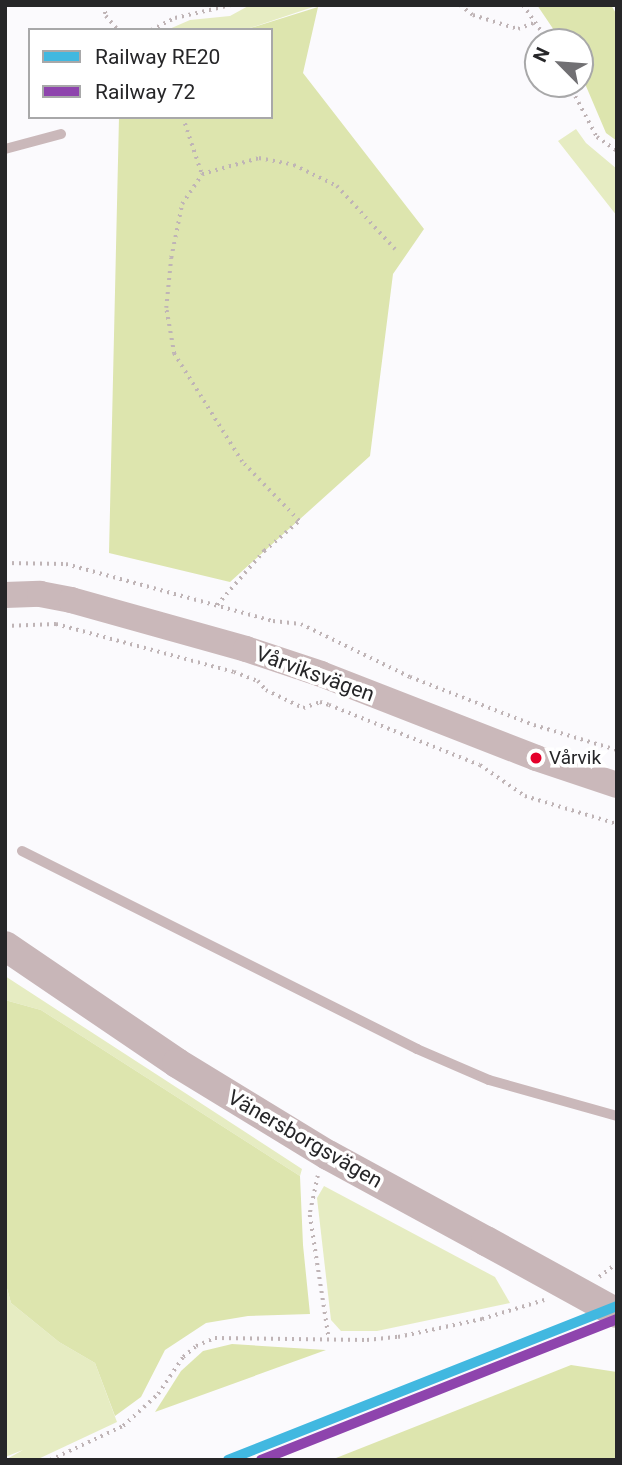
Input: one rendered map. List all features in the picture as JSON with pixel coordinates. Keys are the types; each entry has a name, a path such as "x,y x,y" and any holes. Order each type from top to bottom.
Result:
{"main road":[{"name":"Vänersborgsvägen","path":"5,946 177,1063 328,1155 617,1313"}],"street":[{"name":"Vårviksvägen","path":"5,595 40,594 71,600 246,649 321,674 536,758 617,785"}],"lane":[{"path":"5,149 61,134"},
{"path":"22,851 417,1049 489,1080 617,1116"}],"path":[{"path":"104,5 106,16 116,28"},
{"path":"155,28 175,18 231,5"},
{"path":"460,5 473,15 518,29 536,22"},
{"path":"523,5 540,28"},
{"path":"576,98 597,137 617,151"},
{"path":"184,119 202,174"},
{"path":"217,606 264,551 299,521 242,463 174,354 166,308 171,258 182,204 202,174 259,158 294,165 337,186 396,249"},
{"path":"5,564 66,564 294,626 301,624 410,677 534,725 617,750"},
{"path":"5,626 56,624 234,672 258,681 266,690 303,708 320,702 329,705 481,765 525,796 617,824"},
{"path":"320,1171 310,1215 329,1339"},
{"path":"596,1280 617,1263"},
{"path":"50,1460 98,1439 143,1410 183,1357 196,1346 215,1338 398,1337 482,1319 552,1298"}],"green space":[{"path":"250,5 319,5 250,28 172,28 190,20 230,16"},
{"path":"537,5 611,5 617,15 617,141 606,133 591,98 594,98 594,28 553,28"},
{"path":"318,7 303,73 424,229 393,274 370,456 230,582 109,553 119,119 273,119 273,28 250,28"},
{"path":"576,129 586,143 617,169 617,216 558,141"},
{"path":"5,976 302,1169 300,1176 41,1010 5,1000"},
{"path":"5,1000 41,1010 300,1176 310,1314 248,1316 206,1323 165,1350 141,1397 115,1416 95,1363 59,1342 11,1303 5,1281"},
{"path":"324,1186 495,1277 510,1303 377,1331 341,1331 331,1320 317,1198"},
{"path":"5,1281 11,1303 59,1342 95,1363 117,1422 36,1460 5,1460 23,1450 5,1457"},
{"path":"232,1344 326,1350 155,1412 181,1371 203,1351"},
{"path":"571,1365 617,1372 617,1460 331,1460"}],"rail line":[{"name":"RE20","path":"228,1460 617,1306"},
{"name":"72","path":"261,1460 617,1319"}],"place":[{"name":"Vårvik","path":"536,758"}]}
